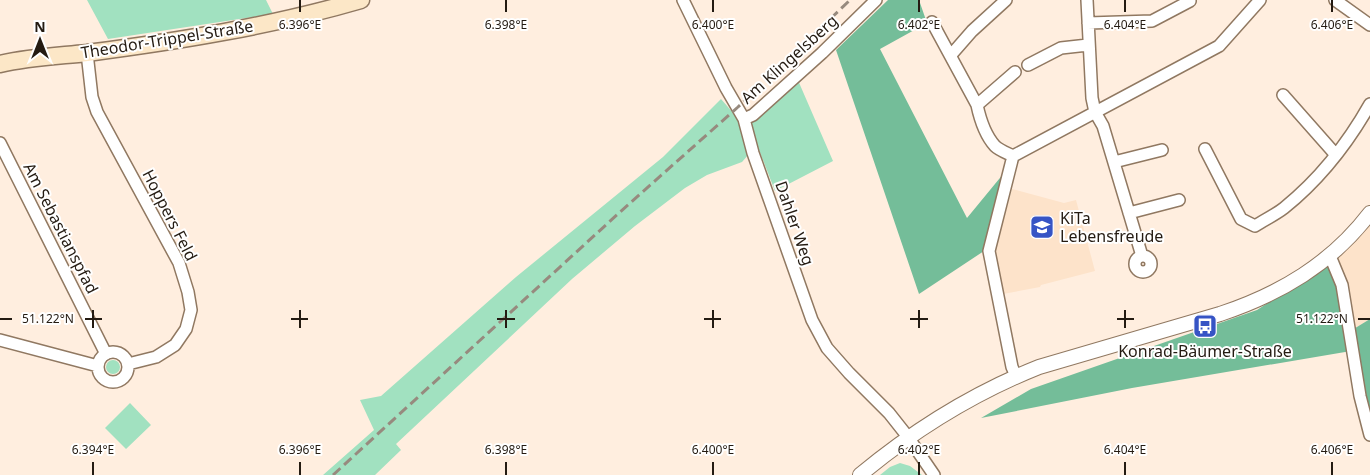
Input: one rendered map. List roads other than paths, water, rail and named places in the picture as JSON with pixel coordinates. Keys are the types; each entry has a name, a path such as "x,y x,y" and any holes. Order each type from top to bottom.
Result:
{"main road":[{"name":"Theodor-Trippel-Straße","path":"0,64 17,60 87,53 200,36 284,20 361,0"}],"street":[{"name":"Dahler Weg","path":"683,0 726,88 744,119 812,320 827,348 889,413 934,475"},
{"name":"Am Klingelsberg","path":"744,119 753,115 822,53 876,0"},
{"path":"951,55 972,31 1006,0"},
{"path":"1087,0 1088,45 1092,98 1095,112 1103,126 1142,256"},
{"path":"1336,0 1370,25"},
{"path":"1088,23 1152,21 1190,1"},
{"path":"1016,376 1008,349 989,251 1013,156 1219,46 1254,2"},
{"path":"932,22 977,105 989,137 996,147 1013,156"},
{"path":"1028,65 1061,48 1088,45"},
{"name":"Hoppers Feld","path":"87,53 92,97 97,112 178,263 188,292 191,310 186,329 175,345 156,357 128,364"},
{"path":"977,105 1015,72"},
{"path":"1283,94 1336,155"},
{"path":"1205,149 1241,219 1255,226 1283,209 1317,179 1336,155 1370,104"},
{"name":"Am Sebastianspfad","path":"0,143 106,354"},
{"path":"1114,162 1162,150"},
{"path":"1129,214 1179,200"},
{"path":"860,475 908,437 968,400 1016,376 1039,367 1220,314 1272,294 1304,275 1330,256 1370,212"},
{"path":"1330,256 1342,285 1360,396 1367,430 1370,435"},
{"path":"0,340 98,366"},
{"path":"115,352 124,356 128,364 128,371 125,377 115,382 110,382 101,376 98,366 106,354 115,352"}],"railway":[{"path":"333,475 620,212 738,107 850,0"}],"place":[{"name":"KiTa Lebensfreude","path":"1042,227"},
{"name":"Konrad-Bäumer-Straße","path":"1205,326"}]}
